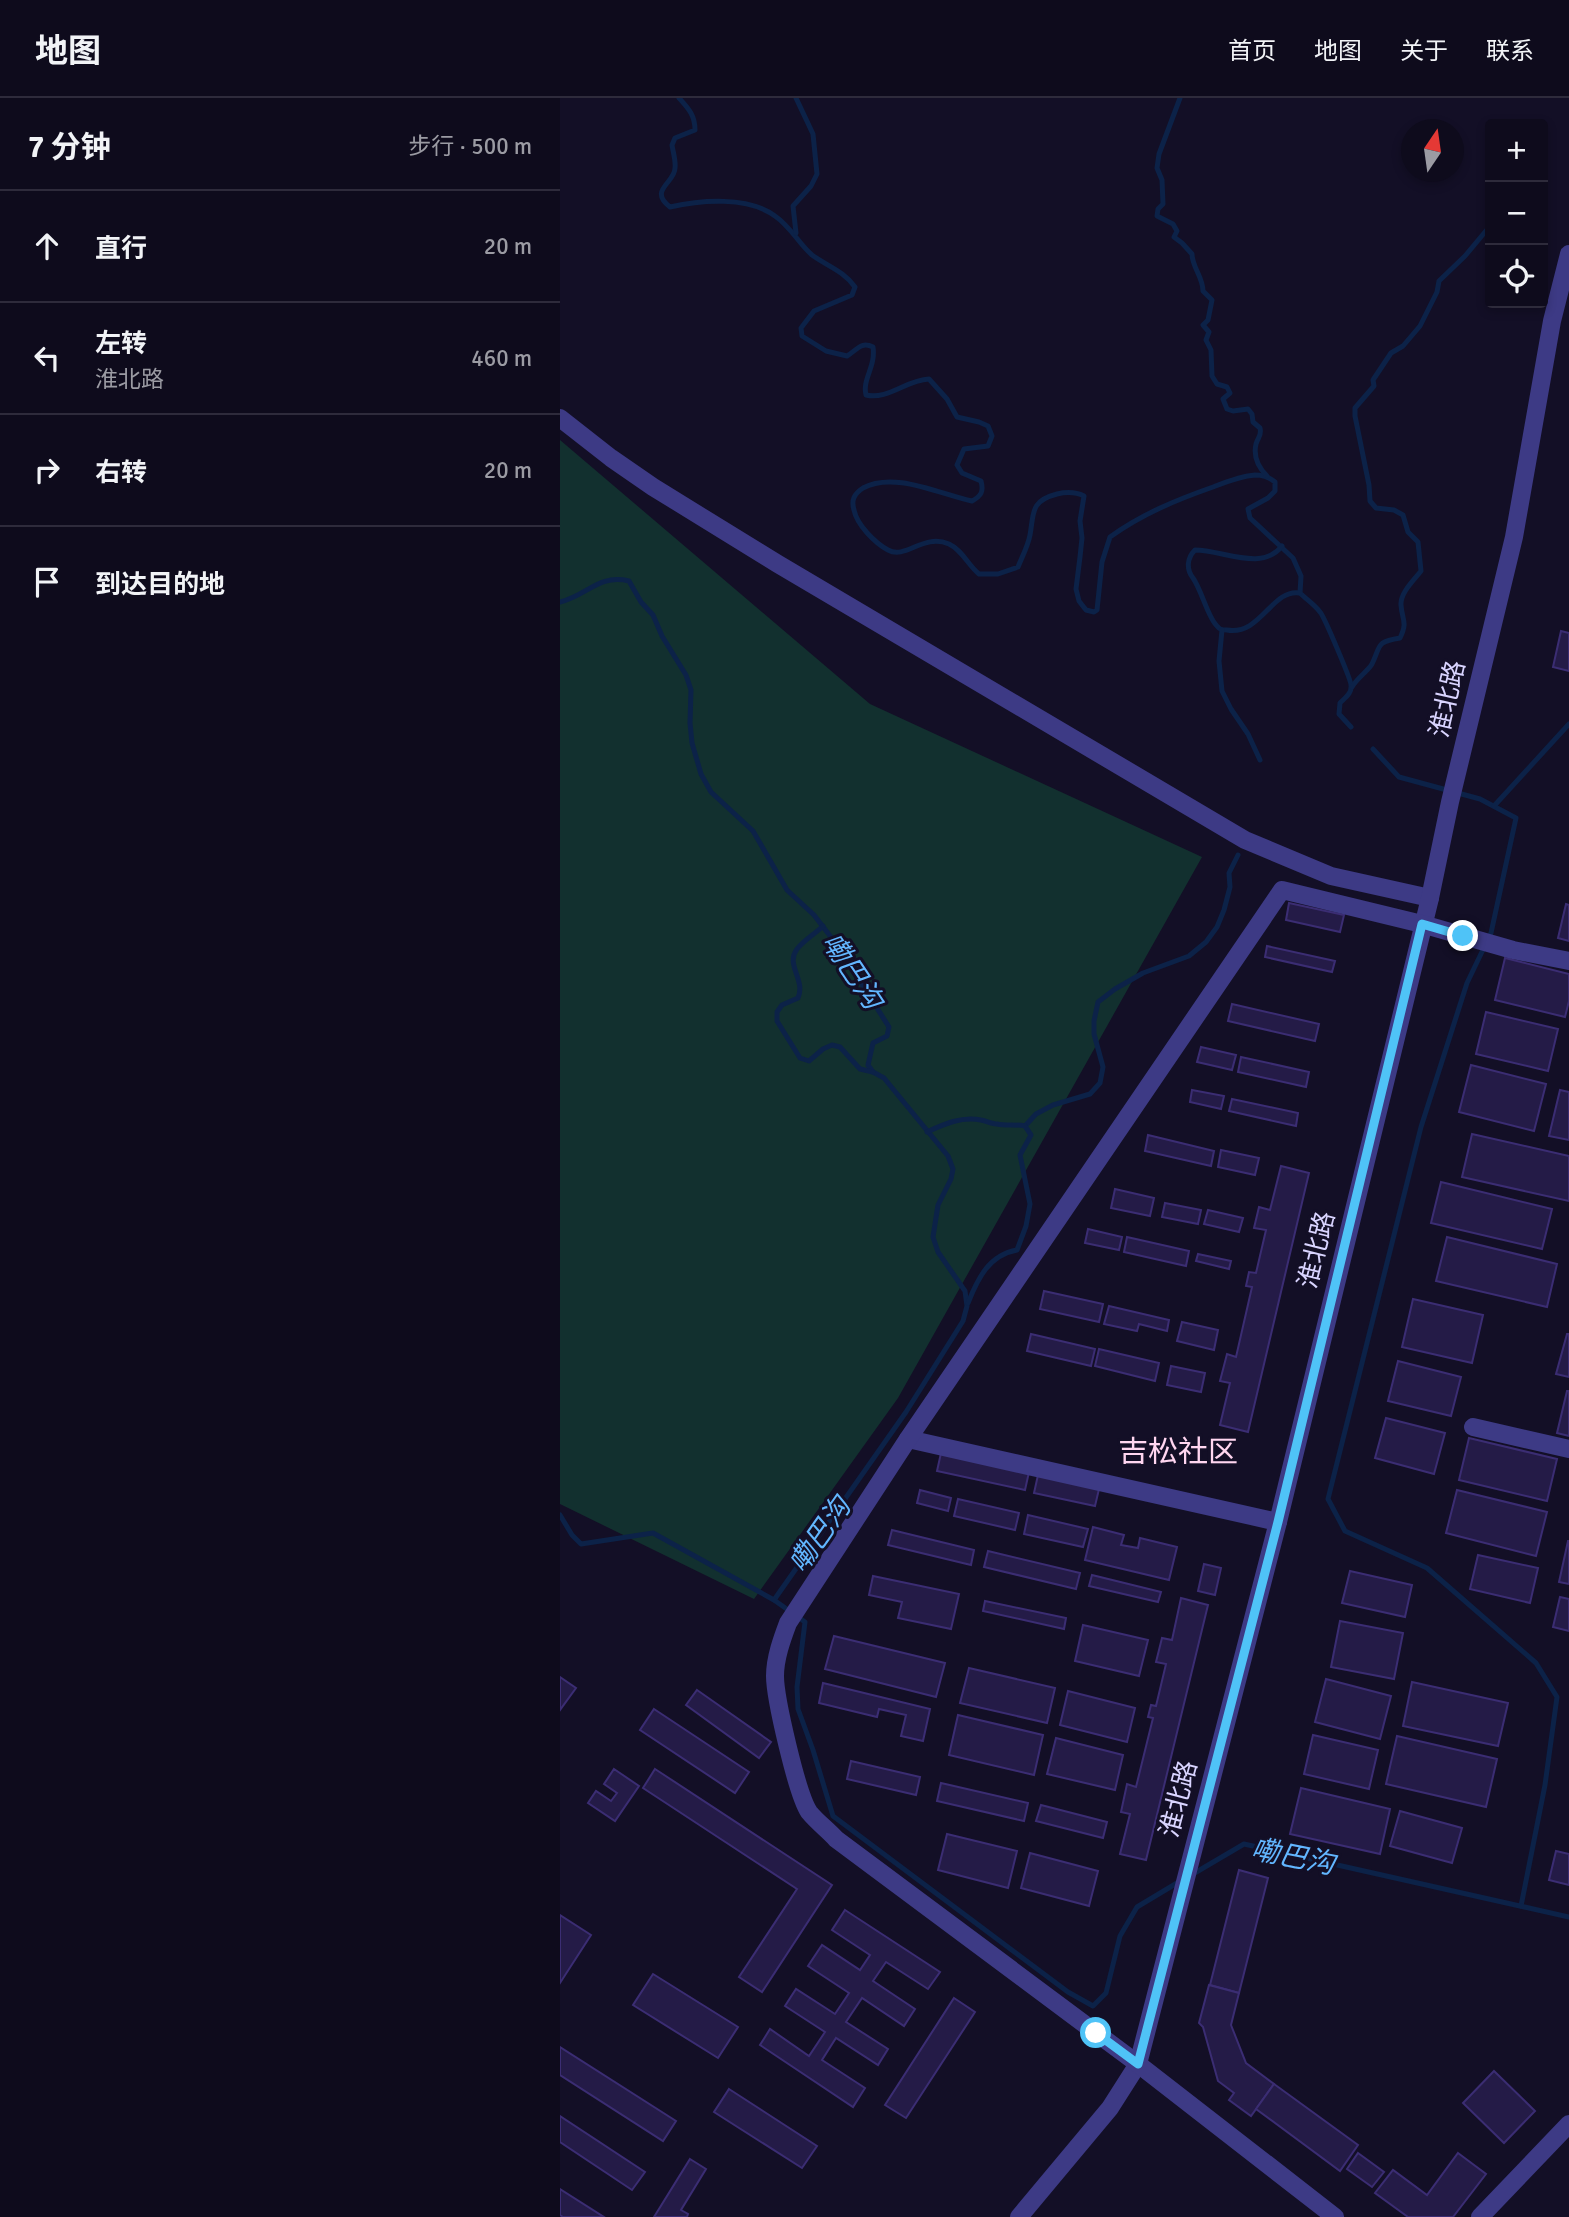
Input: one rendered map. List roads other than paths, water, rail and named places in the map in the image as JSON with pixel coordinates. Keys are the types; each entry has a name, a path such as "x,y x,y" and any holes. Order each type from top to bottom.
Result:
{"street":[{"name":"淮北路","path":"1019,2217 1110,2108 1138,2064 1278,1522 1430,898 1450,802 1514,537 1552,321 1569,254"},
{"path":"560,418 653,487 778,564 1245,840 1331,876 1430,898"},
{"path":"1335,2217 1138,2064 836,1839 808,1811 785,1732 775,1675 781,1642 788,1623 908,1439 1282,890 1422,924 1513,950 1569,961"},
{"path":"1473,1427 1569,1449"},
{"path":"908,1439 1278,1522"},
{"path":"1480,2217 1569,2124"}],"waterway":[{"path":"679,98 692,116 695,130 675,138 672,145 675,168 662,191 664,201 670,207 724,201 752,205 775,216 812,255 841,273 855,287 852,295 814,311 801,328 802,336 826,351 847,356 862,346 873,347 866,395 882,395 929,379 947,399 957,417 988,426 992,436 988,446 964,449 957,465 962,473 981,481 982,491 978,497 972,501 902,483 875,483 857,493 853,503 859,522 872,538 895,552 931,542 949,544 958,550 979,574 998,574 1018,567 1028,543 1033,514 1042,500 1057,494 1081,495 1084,496 1080,521 1082,538 1076,589 1079,601 1086,610 1094,612 1097,610 1102,562 1110,537 1147,514 1186,497 1239,478 1255,475 1266,477 1275,482 1275,491 1248,509 1250,518 1293,558 1301,576 1300,593 1318,609 1327,624 1351,685 1350,693 1340,703 1339,714 1351,727"},
{"path":"796,98 813,134 817,174 811,186 793,206 796,233"},
{"path":"1180,98 1159,154 1157,168 1162,180 1163,204 1158,209 1157,216 1173,224 1177,231 1174,237 1192,254 1203,291 1212,300 1208,320 1203,325 1209,332 1206,340 1211,350 1212,376 1217,384 1227,387 1230,393 1223,399 1227,409 1248,409 1253,422 1260,428 1256,457 1267,476"},
{"path":"1352,687 1372,664 1380,646 1386,641 1400,638 1404,624 1401,600 1421,571 1418,542 1408,532 1403,515 1394,510 1376,508 1370,501 1355,408 1374,386 1373,380 1391,353 1403,346 1420,326 1437,292 1439,281 1485,232"},
{"path":"1282,546 1274,554 1253,559 1195,550 1188,567 1211,617 1222,630 1239,630 1249,626 1282,598 1290,593 1300,593"},
{"name":"嘞巴沟","path":"560,602 609,580 629,581 641,602 653,615 662,636 686,675 691,690 692,743 701,774 711,792 753,831 787,890 814,915 837,945 889,1027 887,1036 873,1043 868,1065 873,1072 884,1078 948,1156 953,1169 938,1205 933,1237 938,1252 965,1291 967,1306 963,1321 906,1412 774,1600"},
{"path":"1222,630 1219,661 1222,691 1260,760"},
{"path":"1494,806 1569,724"},
{"path":"1373,749 1399,777 1480,799 1516,818 1491,933 1467,983 1421,1127 1328,1499 1345,1531 1427,1568 1536,1663 1557,1697 1545,1785 1521,1906"},
{"path":"1025,1126 1036,1114 1053,1105 1090,1094 1100,1083 1103,1067 1094,1034 1098,1002 1143,973 1189,956 1206,942 1217,927 1224,910 1230,887 1229,873 1238,855"},
{"path":"823,926 800,946 794,955 800,991 798,998 782,1005 777,1012 777,1021 800,1058 809,1061 832,1045 840,1047 860,1069 873,1072"},
{"path":"927,1132 953,1122 974,1119 1025,1126 1031,1135 1020,1155 1030,1204 1026,1226 1017,1250 992,1262 976,1285 968,1303"},
{"name":"嘞巴沟","path":"560,1515 581,1544 653,1533 774,1600 805,1622 797,1687 798,1709 833,1816 1068,1992 1093,2006 1106,1993 1120,1936 1137,1907 1182,1880"},
{"name":"嘞巴沟","path":"1193,1874 1244,1844 1569,1917"}],"district":[{"name":"吉松社区","path":"1178,1452"}]}
